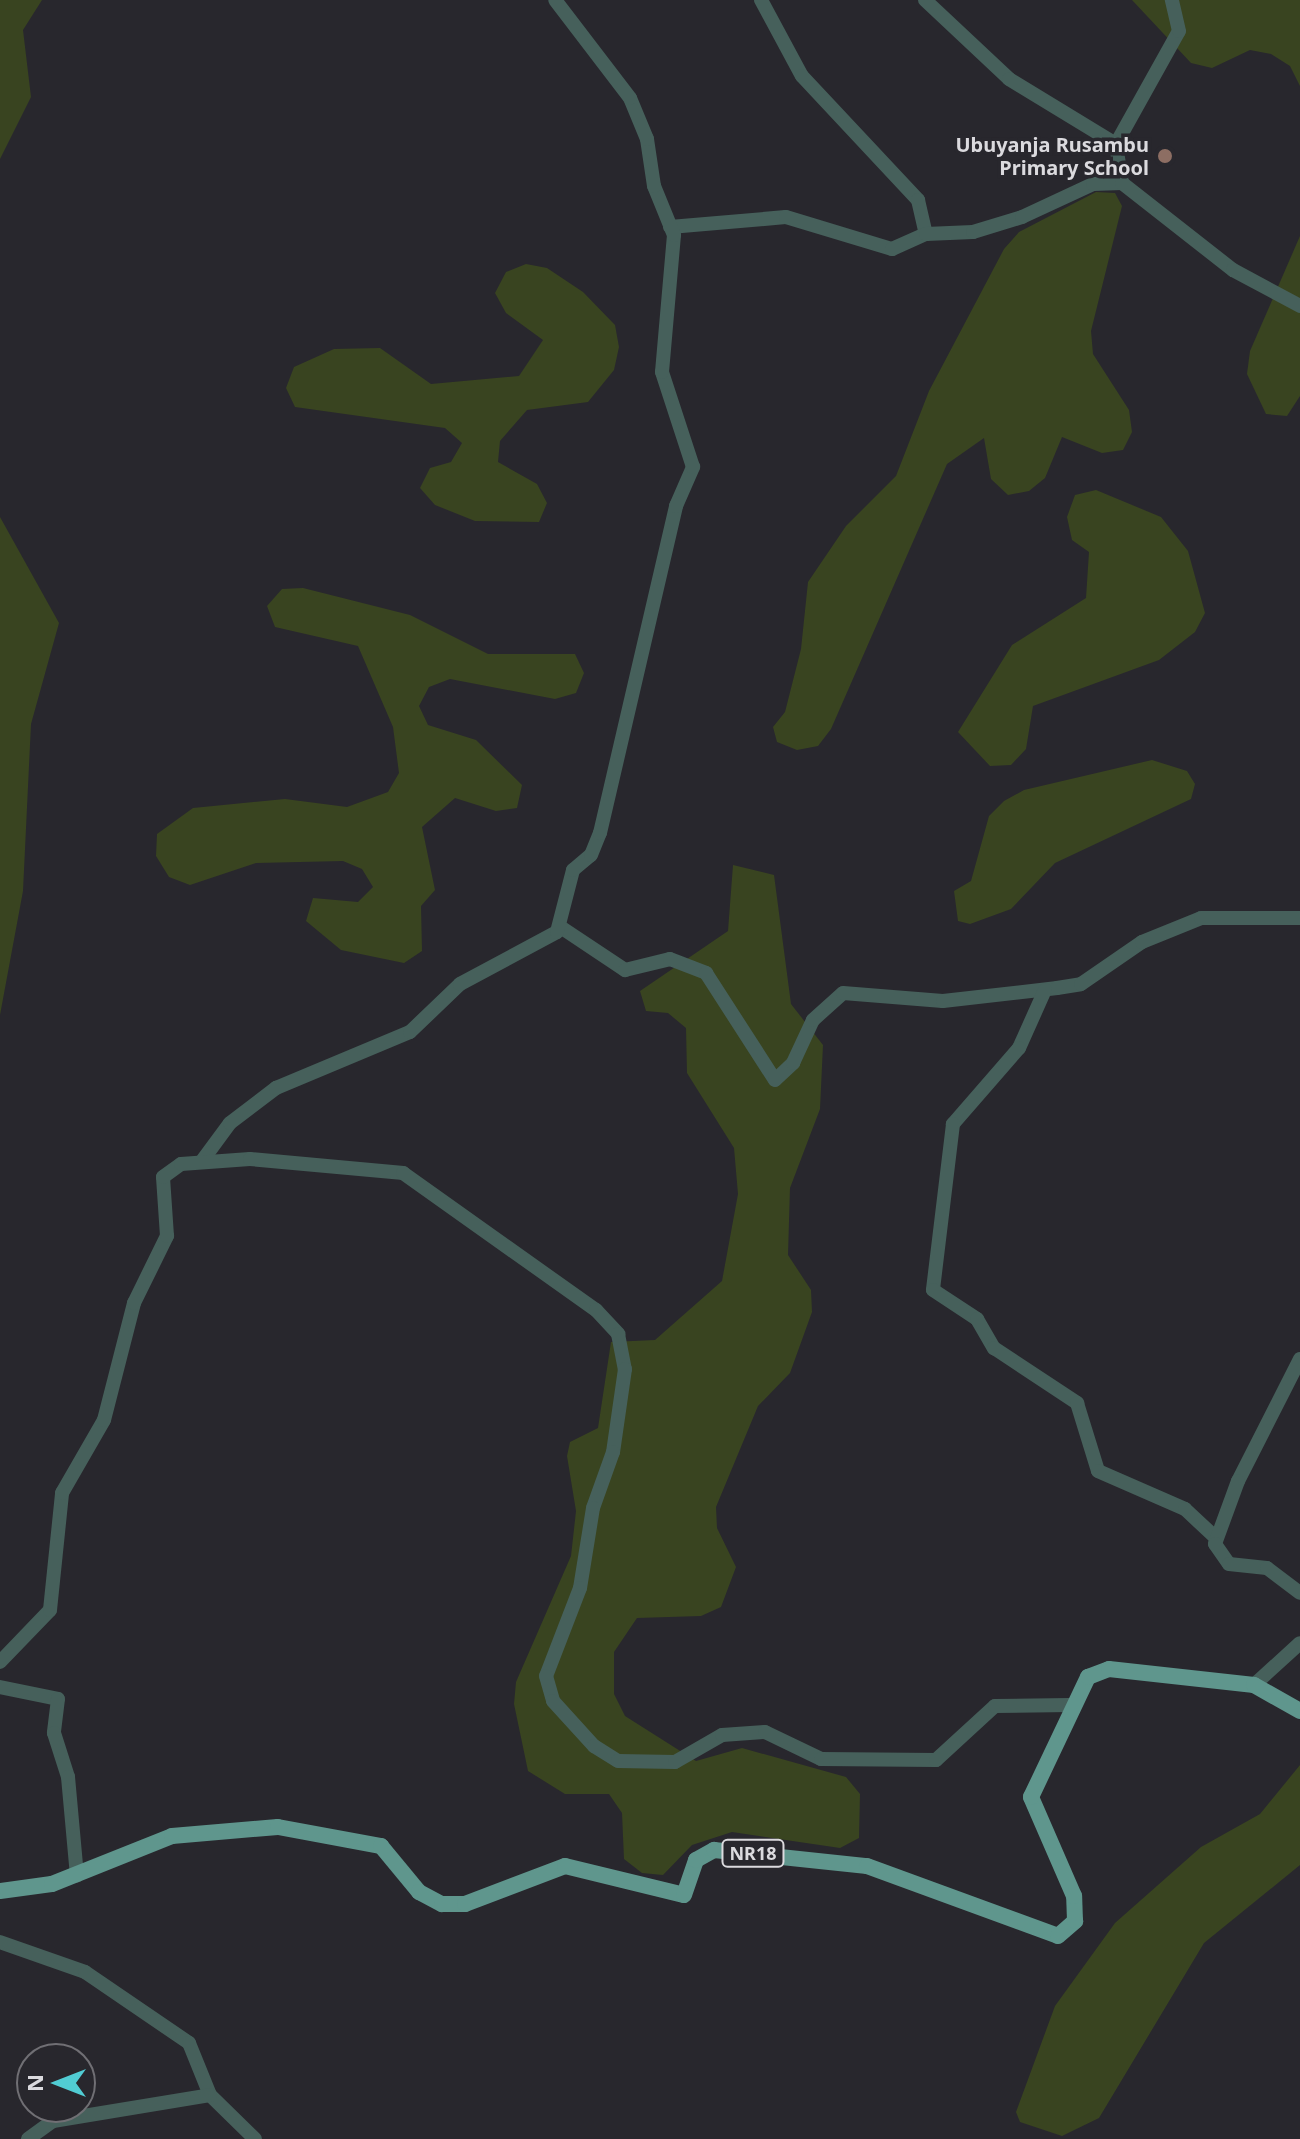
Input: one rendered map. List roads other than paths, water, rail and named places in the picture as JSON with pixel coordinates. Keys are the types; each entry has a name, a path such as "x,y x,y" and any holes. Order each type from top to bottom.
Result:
{"main road":[{"name":"NR18","path":"0,1891 77,1876 172,1836 278,1827 381,1846 419,1892 442,1904 465,1904 565,1866 676,1896 689,1891 701,1854 714,1850 867,1866 1058,1936 1075,1921 1074,1896 1031,1797 1070,1705 1088,1677 1109,1669 1254,1685 1300,1711"}],"street":[{"path":"555,0 630,98 670,227 662,372 693,467 676,506 600,833 591,855 573,870 562,928"},
{"path":"761,0 802,76 918,200 926,234"},
{"path":"925,0 1009,79 1116,144"},
{"path":"1122,183 1116,144 1179,31 1172,0"},
{"path":"670,227 786,217 892,249 926,234 973,232 1093,184 1122,183 1233,270 1300,306"},
{"path":"562,928 625,970 670,959 706,973 775,1080 793,1063 813,1020 843,993 943,1001 1045,990 1081,984 1142,942 1201,918 1300,918"},
{"path":"202,1161 230,1123 276,1088 410,1032 460,984 562,928"},
{"path":"1045,990 1019,1048 953,1124 933,1290 977,1319 994,1348 1071,1397 1098,1471 1185,1509 1216,1538"},
{"path":"0,1662 50,1610 62,1493 104,1420 134,1303 167,1236 163,1177 202,1161 403,1173 596,1310 618,1334 625,1369 613,1452 593,1508 580,1588 546,1676 553,1701 594,1746 618,1761 675,1762 722,1735 765,1732 821,1759 936,1760 995,1706 1070,1705"},
{"path":"1300,1359 1216,1538 1219,1557 1229,1564 1267,1568 1300,1593"},
{"path":"1254,1685 1300,1643"},
{"path":"0,1687 58,1699 54,1733 68,1777 77,1876"},
{"path":"0,1942 85,1972 189,2043 210,2095 255,2139"},
{"path":"28,2139 53,2121 210,2095"}],"place":[{"name":"Ubuyanja Rusambu Primary School","path":"1165,156"}]}
